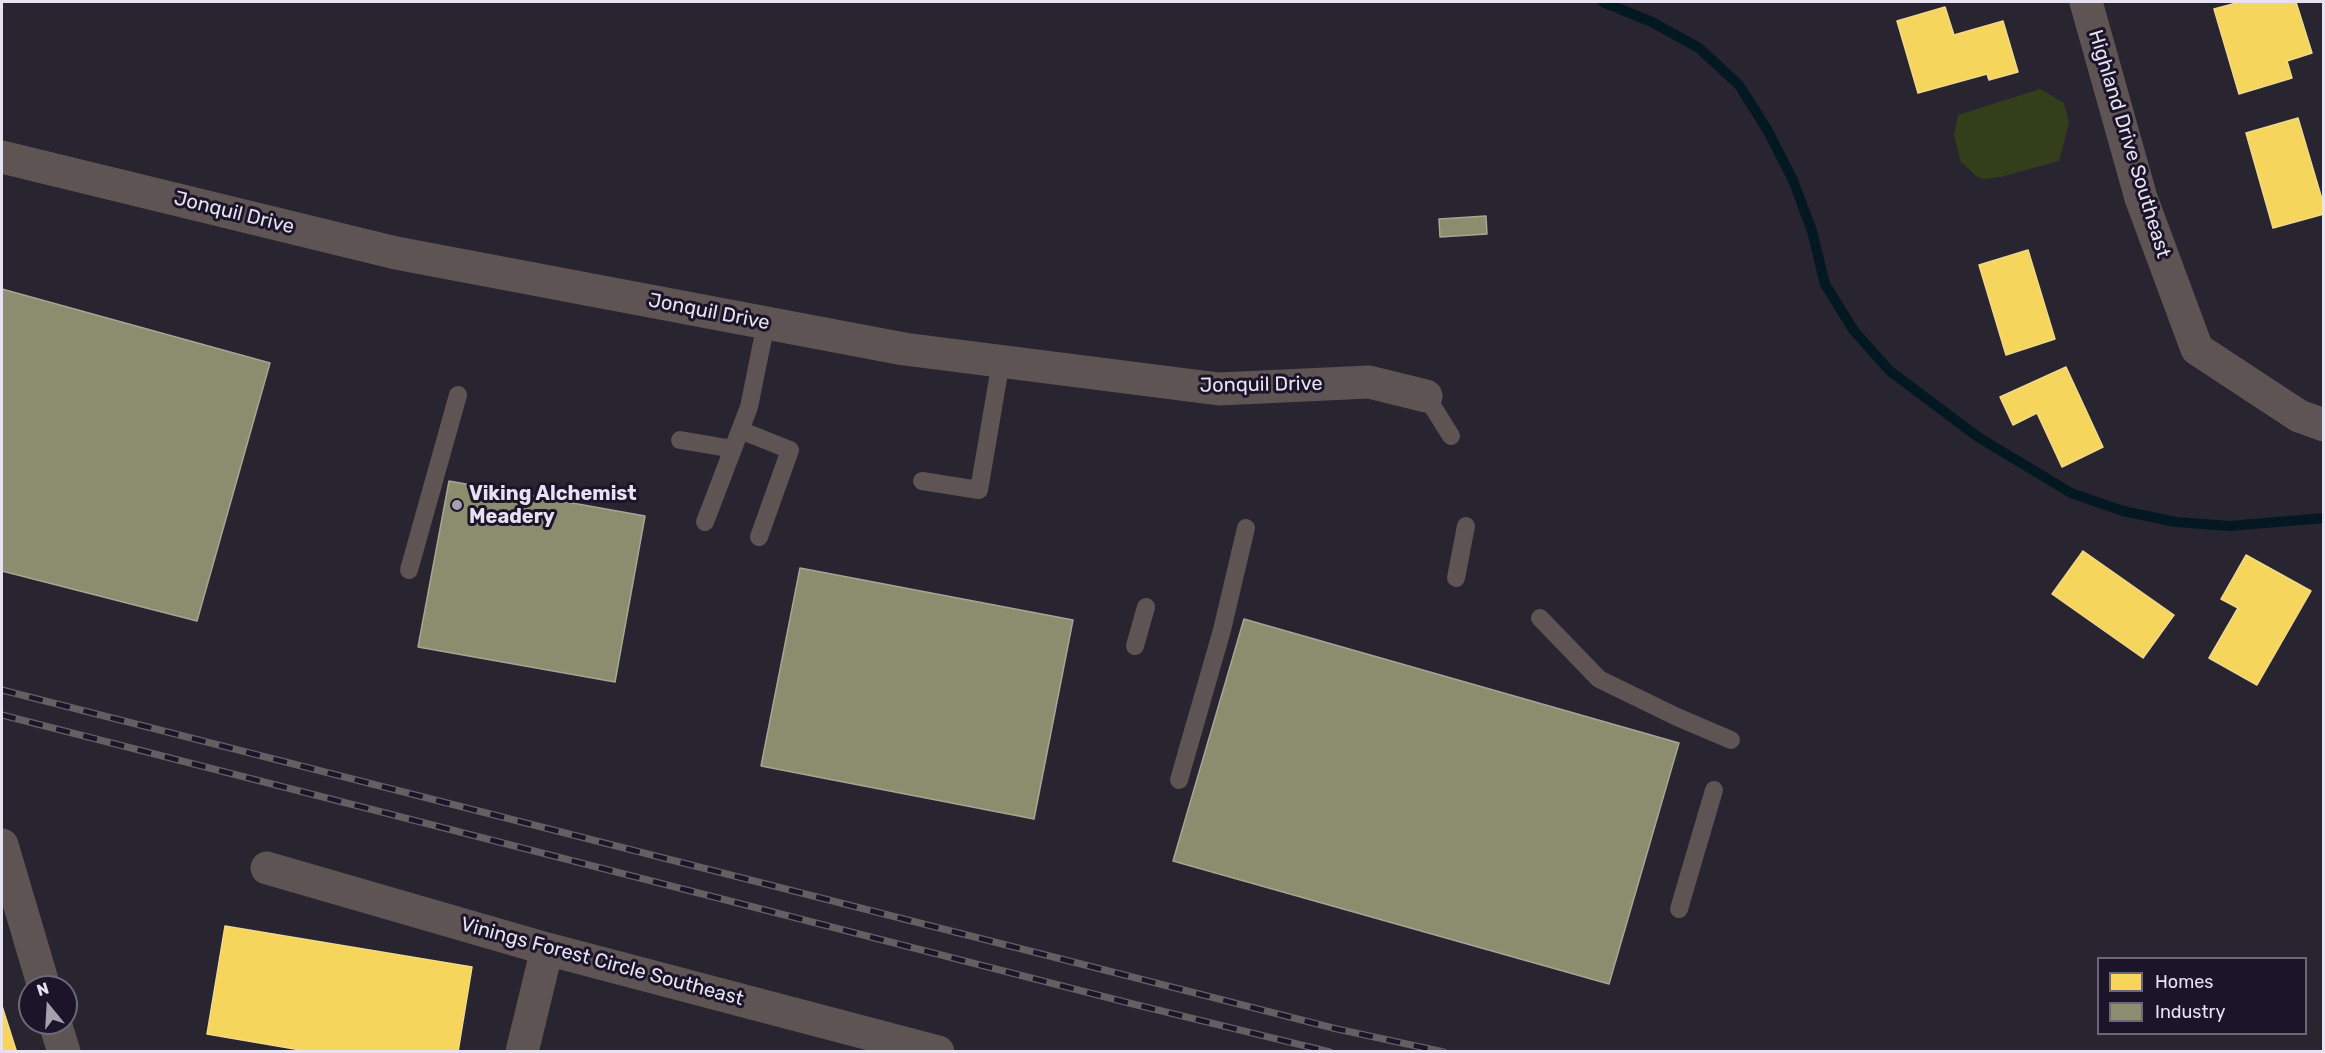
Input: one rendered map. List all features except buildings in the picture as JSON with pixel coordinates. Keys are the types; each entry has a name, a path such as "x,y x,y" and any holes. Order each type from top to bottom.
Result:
{"street":[{"name":"Highland Drive Southeast","path":"2086,2 2141,198 2197,349 2299,416 2324,425"},
{"name":"Jonquil Drive","path":"2,157 396,253 904,349 1219,389 1369,382 1426,396"},
{"path":"2,845 40,975"},
{"name":"Vinings Forest Circle Southeast","path":"267,868 547,949 938,1052"},
{"path":"522,1052 547,949"},
{"path":"59,1035 64,1052"}],"lane":[{"path":"705,522 749,407 766,323"},
{"path":"922,481 979,490 1001,362"},
{"path":"409,570 458,395"},
{"path":"1426,396 1450,436"},
{"path":"740,430 790,450 759,537"},
{"path":"680,440 733,449"},
{"path":"1456,578 1466,526"},
{"path":"1179,780 1222,630 1246,528"},
{"path":"1135,646 1146,607"},
{"path":"1540,618 1599,679 1731,740"},
{"path":"1679,909 1714,790"}],"green space":[{"path":"2040,89 2064,103 2069,123 2059,161 2001,177 1983,179 1976,176 1961,162 1954,135 1958,115"}],"waterway":[{"path":"1603,2 1652,22 1699,48 1739,85 1768,131 1793,180 1812,231 1825,284 1854,331 1890,371 1978,437 2071,493 2123,511 2176,522 2230,526 2324,518"}],"railway":[{"path":"2,690 1337,1029 1444,1052"},
{"path":"2,715 1129,1003 1330,1052"}],"place":[{"name":"Viking Alchemist Meadery","path":"457,505"}]}
